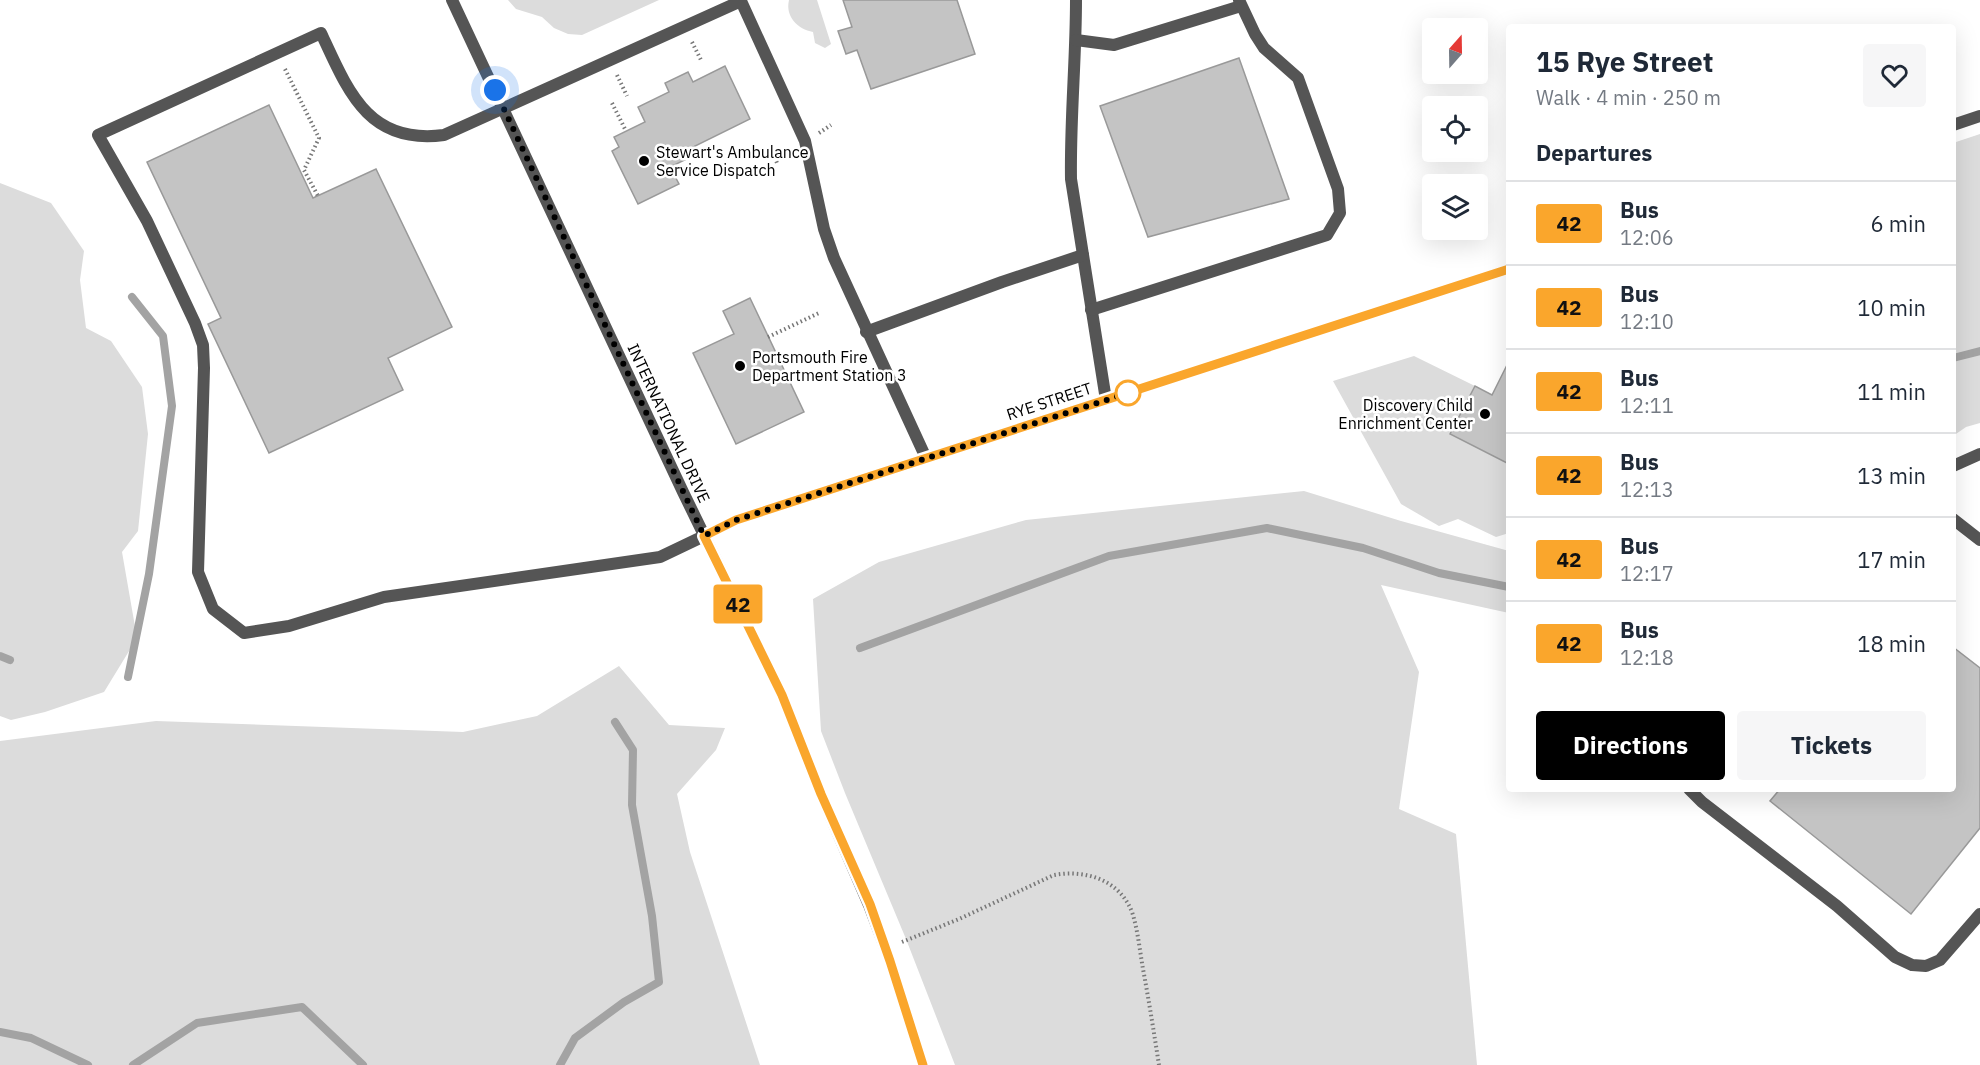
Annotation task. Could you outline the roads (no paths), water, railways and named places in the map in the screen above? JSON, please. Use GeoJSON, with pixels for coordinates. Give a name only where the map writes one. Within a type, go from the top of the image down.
{"type":"FeatureCollection","features":[{"type":"Feature","properties":{"kind":"street","name":"INTERNATIONAL DRIVE"},"geometry":{"type":"LineString","coordinates":[[452,0],[704,536],[782,695],[821,794],[870,904],[923,1065]]}},
{"type":"Feature","properties":{"kind":"street"},"geometry":{"type":"LineString","coordinates":[[1076,0],[1071,179],[1106,400]]}},
{"type":"Feature","properties":{"kind":"street"},"geometry":{"type":"LineString","coordinates":[[504,108],[741,1],[805,141],[827,239],[834,258],[866,332],[926,458]]}},
{"type":"Feature","properties":{"kind":"street"},"geometry":{"type":"LineString","coordinates":[[1076,40],[1114,45],[1240,3],[1264,48],[1298,78],[1338,189],[1340,213],[1327,235],[1091,310]]}},
{"type":"Feature","properties":{"kind":"street","name":"RYE STREET"},"geometry":{"type":"LineString","coordinates":[[504,108],[444,135],[427,138],[406,135],[388,128],[370,117],[346,87],[321,33],[98,135],[147,221],[203,345],[198,572],[213,609],[244,633],[289,626],[384,597],[660,557],[736,520],[1506,270]]}},
{"type":"Feature","properties":{"kind":"street"},"geometry":{"type":"LineString","coordinates":[[1956,124],[1980,116]]}},
{"type":"Feature","properties":{"kind":"street"},"geometry":{"type":"LineString","coordinates":[[866,332],[1083,255]]}},
{"type":"Feature","properties":{"kind":"street"},"geometry":{"type":"LineString","coordinates":[[1956,465],[1980,454]]}},
{"type":"Feature","properties":{"kind":"street"},"geometry":{"type":"LineString","coordinates":[[1956,521],[1980,540]]}},
{"type":"Feature","properties":{"kind":"street"},"geometry":{"type":"LineString","coordinates":[[1692,792],[1837,906],[1895,957],[1912,965],[1926,966],[1940,960],[1980,914]]}},
{"type":"Feature","properties":{"kind":"waterway"},"geometry":{"type":"LineString","coordinates":[[128,677],[149,574],[172,406],[163,336],[132,297]]}},
{"type":"Feature","properties":{"kind":"waterway"},"geometry":{"type":"LineString","coordinates":[[1956,357],[1980,351]]}},
{"type":"Feature","properties":{"kind":"waterway"},"geometry":{"type":"LineString","coordinates":[[860,648],[1109,556],[1267,528],[1363,548],[1439,573],[1506,586]]}},
{"type":"Feature","properties":{"kind":"waterway"},"geometry":{"type":"LineString","coordinates":[[0,656],[10,660]]}},
{"type":"Feature","properties":{"kind":"waterway"},"geometry":{"type":"LineString","coordinates":[[560,1065],[575,1038],[624,1002],[659,982],[652,916],[632,805],[633,750],[615,722]]}},
{"type":"Feature","properties":{"kind":"waterway"},"geometry":{"type":"LineString","coordinates":[[133,1065],[197,1023],[302,1007],[363,1065]]}},
{"type":"Feature","properties":{"kind":"waterway"},"geometry":{"type":"LineString","coordinates":[[0,1032],[31,1038],[88,1065]]}},
{"type":"Feature","properties":{"kind":"place","name":"Stewart's Ambulance Service Dispatch"},"geometry":{"type":"Point","coordinates":[644,161]}},
{"type":"Feature","properties":{"kind":"place","name":"Portsmouth Fire Department Station 3"},"geometry":{"type":"Point","coordinates":[740,366]}},
{"type":"Feature","properties":{"kind":"place","name":"Discovery Child Enrichment Center"},"geometry":{"type":"Point","coordinates":[1485,414]}}]}
